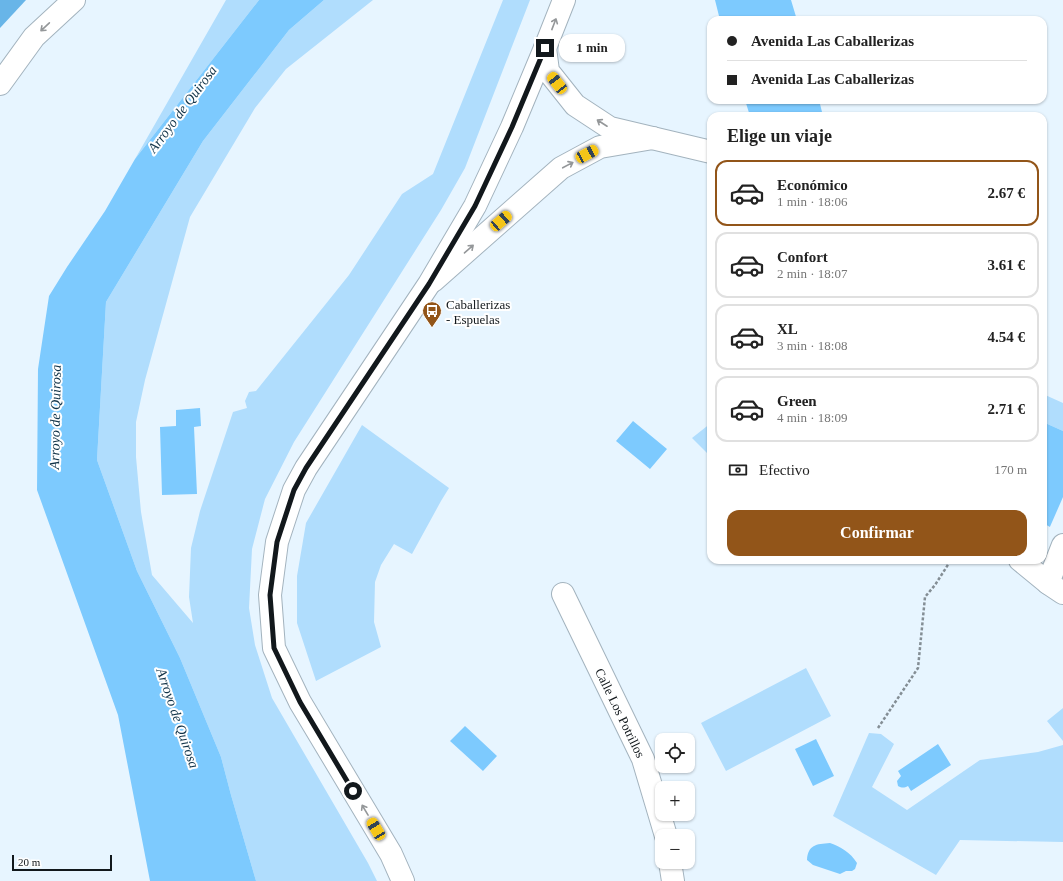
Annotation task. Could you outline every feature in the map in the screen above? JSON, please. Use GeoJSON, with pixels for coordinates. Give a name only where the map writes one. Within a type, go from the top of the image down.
{"type":"FeatureCollection","features":[{"type":"Feature","properties":{"kind":"main road"},"geometry":{"type":"LineString","coordinates":[[0,84],[34,37],[74,0]]}},
{"type":"Feature","properties":{"kind":"main road"},"geometry":{"type":"LineString","coordinates":[[403,881],[391,854],[300,702],[274,648],[270,595],[277,542],[294,490],[306,468],[429,284],[475,206],[512,127],[564,0]]}},
{"type":"Feature","properties":{"kind":"main road"},"geometry":{"type":"LineString","coordinates":[[545,48],[548,72],[574,105],[610,128],[707,151]]}},
{"type":"Feature","properties":{"kind":"main road"},"geometry":{"type":"LineString","coordinates":[[429,284],[561,168],[600,147],[652,138]]}},
{"type":"Feature","properties":{"kind":"main road"},"geometry":{"type":"LineString","coordinates":[[1025,564],[1055,588],[1062,548]]}},
{"type":"Feature","properties":{"kind":"main road","name":"Calle Los Potrillos"},"geometry":{"type":"LineString","coordinates":[[563,594],[643,759],[664,829]]}},
{"type":"Feature","properties":{"kind":"main road"},"geometry":{"type":"LineString","coordinates":[[671,869],[673,881]]}},
{"type":"Feature","properties":{"kind":"path"},"geometry":{"type":"LineString","coordinates":[[878,728],[918,668],[924,597],[935,585],[948,564]]}},
{"type":"Feature","properties":{"kind":"shaded area"},"geometry":{"type":"Polygon","coordinates":[[[0,0],[26,0],[0,28],[0,0]]]}},
{"type":"Feature","properties":{"kind":"shaded area"},"geometry":{"type":"Polygon","coordinates":[[[226,0],[259,0],[135,159],[226,0]]]}},
{"type":"Feature","properties":{"kind":"shaded area"},"geometry":{"type":"Polygon","coordinates":[[[324,0],[373,0],[286,69],[255,108],[190,217],[145,380],[136,422],[136,457],[141,512],[152,575],[193,623],[189,597],[191,548],[200,511],[233,412],[247,408],[245,401],[249,392],[256,391],[349,275],[402,194],[433,174],[503,0],[530,0],[465,168],[441,210],[294,442],[265,499],[252,549],[249,608],[255,645],[272,698],[377,881],[256,881],[221,757],[180,658],[137,571],[97,460],[106,302],[203,141],[289,30],[324,0]]]}},
{"type":"Feature","properties":{"kind":"shaded area"},"geometry":{"type":"Polygon","coordinates":[[[1047,396],[1063,403],[1063,431],[1047,424],[1047,396]]]}},
{"type":"Feature","properties":{"kind":"shaded area"},"geometry":{"type":"Polygon","coordinates":[[[362,425],[449,488],[412,554],[394,544],[381,565],[375,582],[374,622],[381,647],[316,681],[297,623],[297,576],[306,523],[362,425]]]}},
{"type":"Feature","properties":{"kind":"shaded area"},"geometry":{"type":"Polygon","coordinates":[[[707,426],[707,453],[692,438],[707,426]]]}},
{"type":"Feature","properties":{"kind":"shaded area"},"geometry":{"type":"Polygon","coordinates":[[[806,668],[831,716],[726,771],[701,723],[806,668]]]}},
{"type":"Feature","properties":{"kind":"shaded area"},"geometry":{"type":"Polygon","coordinates":[[[1063,708],[1063,741],[1047,721],[1063,708]]]}},
{"type":"Feature","properties":{"kind":"shaded area"},"geometry":{"type":"Polygon","coordinates":[[[869,733],[881,734],[894,744],[872,787],[907,810],[980,760],[1038,752],[1063,745],[1063,842],[960,840],[936,875],[833,816],[869,733]]]}},
{"type":"Feature","properties":{"kind":"water","name":"Arroyo de Quirosa"},"geometry":{"type":"Polygon","coordinates":[[[259,0],[324,0],[289,30],[203,141],[106,302],[97,460],[137,571],[180,658],[221,757],[256,881],[150,881],[118,715],[37,490],[38,369],[49,296],[105,211],[135,159],[259,0]]]}},
{"type":"Feature","properties":{"kind":"water"},"geometry":{"type":"Polygon","coordinates":[[[715,0],[791,0],[796,16],[719,16],[715,0]]]}},
{"type":"Feature","properties":{"kind":"water"},"geometry":{"type":"Polygon","coordinates":[[[746,104],[820,104],[822,112],[749,112],[746,104]]]}},
{"type":"Feature","properties":{"kind":"water"},"geometry":{"type":"Polygon","coordinates":[[[200,408],[201,426],[194,427],[197,494],[162,495],[160,427],[176,426],[176,410],[200,408]]]}},
{"type":"Feature","properties":{"kind":"water"},"geometry":{"type":"Polygon","coordinates":[[[633,421],[667,449],[650,469],[616,441],[633,421]]]}},
{"type":"Feature","properties":{"kind":"water"},"geometry":{"type":"Polygon","coordinates":[[[1047,424],[1063,431],[1063,529],[1047,525],[1047,424]]]}},
{"type":"Feature","properties":{"kind":"water"},"geometry":{"type":"Polygon","coordinates":[[[465,726],[497,756],[483,771],[450,741],[465,726]]]}},
{"type":"Feature","properties":{"kind":"water"},"geometry":{"type":"Polygon","coordinates":[[[816,739],[834,776],[813,786],[795,749],[816,739]]]}},
{"type":"Feature","properties":{"kind":"water"},"geometry":{"type":"Polygon","coordinates":[[[938,744],[951,765],[911,791],[908,786],[903,788],[898,786],[897,781],[901,776],[898,771],[938,744]]]}},
{"type":"Feature","properties":{"kind":"water"},"geometry":{"type":"Polygon","coordinates":[[[830,843],[842,848],[851,856],[857,863],[855,869],[840,874],[813,865],[807,860],[811,848],[817,845],[830,843]]]}},
{"type":"Feature","properties":{"kind":"pier"},"geometry":{"type":"Polygon","coordinates":[[[1063,497],[1063,531],[1049,529],[1063,497]]]}},
{"type":"Feature","properties":{"kind":"place","name":"Caballerizas - Espuelas"},"geometry":{"type":"Point","coordinates":[432,328]}},
{"type":"Feature","properties":{"kind":"route"},"geometry":{"type":"LineString","coordinates":[[353,791],[300,702],[274,648],[270,595],[277,542],[294,490],[306,468],[429,284],[475,206],[512,127],[545,48]]}}]}
